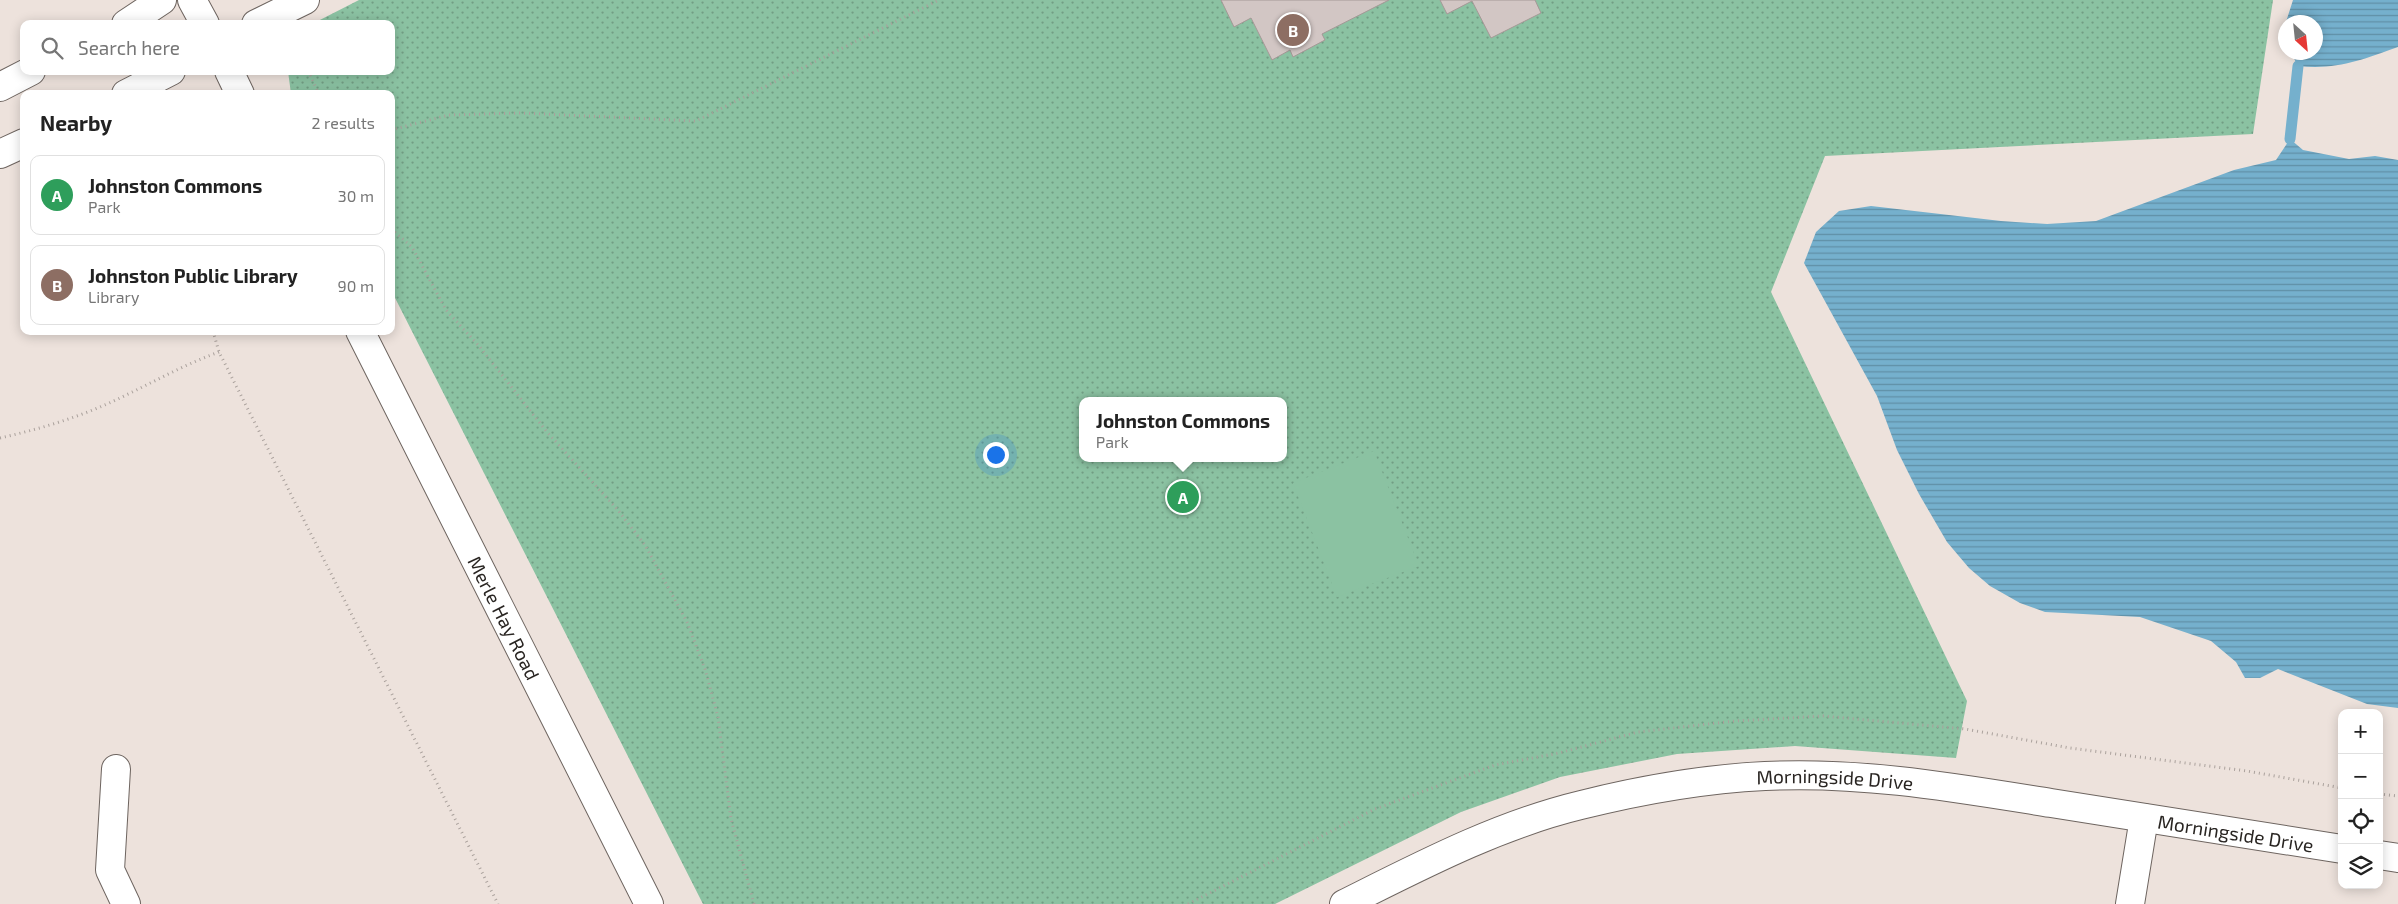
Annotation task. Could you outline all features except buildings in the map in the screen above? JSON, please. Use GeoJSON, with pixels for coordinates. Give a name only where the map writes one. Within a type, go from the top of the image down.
{"type":"FeatureCollection","features":[{"type":"Feature","properties":{"kind":"street"},"geometry":{"type":"LineString","coordinates":[[132,20],[162,0]]}},
{"type":"Feature","properties":{"kind":"street"},"geometry":{"type":"LineString","coordinates":[[192,0],[202,20]]}},
{"type":"Feature","properties":{"kind":"street"},"geometry":{"type":"LineString","coordinates":[[264,20],[305,0]]}},
{"type":"Feature","properties":{"kind":"street"},"geometry":{"type":"LineString","coordinates":[[0,87],[23,75]]}},
{"type":"Feature","properties":{"kind":"street"},"geometry":{"type":"LineString","coordinates":[[134,90],[163,75]]}},
{"type":"Feature","properties":{"kind":"street"},"geometry":{"type":"LineString","coordinates":[[231,75],[238,90]]}},
{"type":"Feature","properties":{"kind":"street"},"geometry":{"type":"LineString","coordinates":[[0,154],[20,145]]}},
{"type":"Feature","properties":{"kind":"street","name":"Merle Hay Road"},"geometry":{"type":"LineString","coordinates":[[362,335],[649,904]]}},
{"type":"Feature","properties":{"kind":"street"},"geometry":{"type":"LineString","coordinates":[[116,769],[110,870],[126,904]]}},
{"type":"Feature","properties":{"kind":"street","name":"Morningside Drive"},"geometry":{"type":"LineString","coordinates":[[1344,904],[1414,869],[1490,835],[1579,805],[1668,786],[1765,776],[1856,776],[1944,786],[2338,848]]}},
{"type":"Feature","properties":{"kind":"street"},"geometry":{"type":"LineString","coordinates":[[2130,904],[2144,818]]}},
{"type":"Feature","properties":{"kind":"street"},"geometry":{"type":"LineString","coordinates":[[2383,856],[2398,858]]}},
{"type":"Feature","properties":{"kind":"path"},"geometry":{"type":"LineString","coordinates":[[395,129],[449,115],[521,113],[696,121],[939,0]]}},
{"type":"Feature","properties":{"kind":"path"},"geometry":{"type":"LineString","coordinates":[[310,75],[317,90]]}},
{"type":"Feature","properties":{"kind":"path"},"geometry":{"type":"LineString","coordinates":[[395,233],[412,248],[446,310],[479,346],[548,432],[617,509],[644,545],[687,622],[705,669],[718,717],[731,819],[754,904]]}},
{"type":"Feature","properties":{"kind":"path"},"geometry":{"type":"LineString","coordinates":[[214,335],[219,352],[498,904]]}},
{"type":"Feature","properties":{"kind":"path"},"geometry":{"type":"LineString","coordinates":[[0,438],[64,421],[107,404],[181,366],[219,352]]}},
{"type":"Feature","properties":{"kind":"path"},"geometry":{"type":"LineString","coordinates":[[2383,794],[2398,796]]}},
{"type":"Feature","properties":{"kind":"green space"},"geometry":{"type":"Polygon","coordinates":[[[359,0],[2273,0],[2253,134],[1825,156],[1771,292],[1967,701],[1956,758],[1795,746],[1677,754],[1560,777],[1461,812],[1275,904],[703,904],[395,298],[395,90],[290,90],[289,75],[395,75],[395,20],[320,20],[359,0]]]}},
{"type":"Feature","properties":{"kind":"green space"},"geometry":{"type":"Polygon","coordinates":[[[1374,451],[1419,566],[1337,597],[1293,483],[1374,451]]]}},
{"type":"Feature","properties":{"kind":"water"},"geometry":{"type":"Polygon","coordinates":[[[2293,0],[2398,0],[2398,47],[2349,63],[2325,67],[2298,66],[2295,60],[2323,60],[2323,15],[2288,15],[2293,0]]]}},
{"type":"Feature","properties":{"kind":"water"},"geometry":{"type":"Polygon","coordinates":[[[2290,139],[2303,150],[2349,159],[2375,156],[2398,160],[2398,708],[2367,704],[2278,669],[2260,678],[2245,678],[2236,662],[2211,641],[2140,617],[2045,612],[2020,603],[1990,586],[1969,568],[1947,542],[1919,494],[1897,450],[1877,396],[1804,263],[1816,232],[1839,211],[1871,206],[2001,221],[2047,224],[2096,221],[2234,170],[2276,160],[2290,139]]]}},
{"type":"Feature","properties":{"kind":"waterway"},"geometry":{"type":"LineString","coordinates":[[2290,139],[2298,66]]}},
{"type":"Feature","properties":{"kind":"place","name":"Johnston Public Library"},"geometry":{"type":"Point","coordinates":[1293,30]}},
{"type":"Feature","properties":{"kind":"place","name":"Johnston Commons"},"geometry":{"type":"Point","coordinates":[1183,497]}}]}
